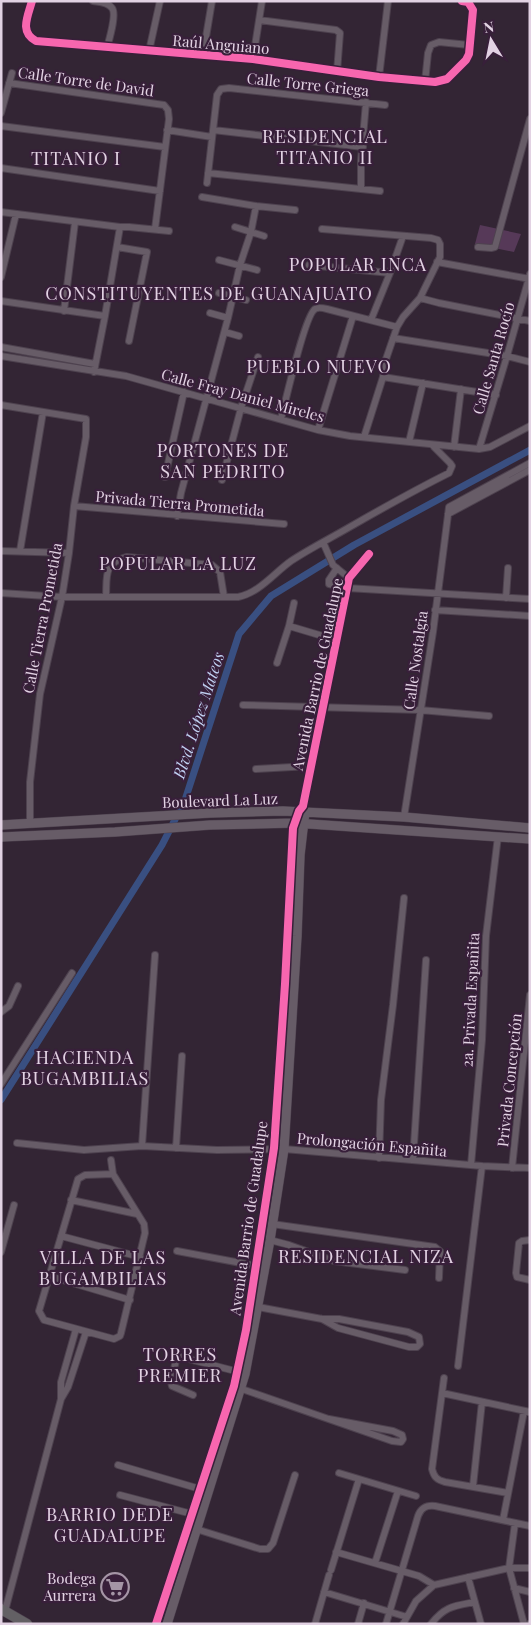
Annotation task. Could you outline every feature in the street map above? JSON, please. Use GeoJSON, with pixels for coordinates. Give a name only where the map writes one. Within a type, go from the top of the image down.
{"type":"FeatureCollection","features":[{"type":"Feature","properties":{"kind":"main road"},"geometry":{"type":"LineString","coordinates":[[3,1610],[28,1624]]}},
{"type":"Feature","properties":{"kind":"street","name":"Raúl Anguiano"},"geometry":{"type":"LineString","coordinates":[[32,1],[25,25],[27,34],[36,41],[253,60],[425,82],[441,82],[447,79],[466,60],[469,46]]}},
{"type":"Feature","properties":{"kind":"street"},"geometry":{"type":"LineString","coordinates":[[93,1],[107,4],[113,8],[114,14],[107,48]]}},
{"type":"Feature","properties":{"kind":"street"},"geometry":{"type":"LineString","coordinates":[[149,51],[160,1]]}},
{"type":"Feature","properties":{"kind":"street"},"geometry":{"type":"LineString","coordinates":[[203,55],[212,1]]}},
{"type":"Feature","properties":{"kind":"street"},"geometry":{"type":"LineString","coordinates":[[253,60],[262,1]]}},
{"type":"Feature","properties":{"kind":"street"},"geometry":{"type":"LineString","coordinates":[[379,77],[388,1]]}},
{"type":"Feature","properties":{"kind":"street"},"geometry":{"type":"LineString","coordinates":[[425,82],[428,53],[431,45],[439,42],[469,46],[473,10],[468,2],[462,1]]}},
{"type":"Feature","properties":{"kind":"street"},"geometry":{"type":"LineString","coordinates":[[259,20],[336,30],[340,33],[337,72]]}},
{"type":"Feature","properties":{"kind":"street","name":"Calle Torre de David"},"geometry":{"type":"LineString","coordinates":[[1,113],[12,73]]}},
{"type":"Feature","properties":{"kind":"street","name":"Calle Torre de David"},"geometry":{"type":"LineString","coordinates":[[9,83],[160,103],[169,113],[167,130]]}},
{"type":"Feature","properties":{"kind":"street","name":"Calle Torre Griega"},"geometry":{"type":"LineString","coordinates":[[212,134],[217,95],[221,89],[229,88],[385,104]]}},
{"type":"Feature","properties":{"kind":"street"},"geometry":{"type":"LineString","coordinates":[[361,189],[361,161],[366,102]]}},
{"type":"Feature","properties":{"kind":"street"},"geometry":{"type":"LineString","coordinates":[[478,247],[495,247],[530,119]]}},
{"type":"Feature","properties":{"kind":"street"},"geometry":{"type":"LineString","coordinates":[[1,126],[165,147]]}},
{"type":"Feature","properties":{"kind":"street"},"geometry":{"type":"LineString","coordinates":[[155,229],[167,130],[363,147]]}},
{"type":"Feature","properties":{"kind":"street"},"geometry":{"type":"LineString","coordinates":[[207,183],[212,134]]}},
{"type":"Feature","properties":{"kind":"street"},"geometry":{"type":"LineString","coordinates":[[1,168],[160,191]]}},
{"type":"Feature","properties":{"kind":"street"},"geometry":{"type":"LineString","coordinates":[[208,173],[380,191]]}},
{"type":"Feature","properties":{"kind":"street"},"geometry":{"type":"LineString","coordinates":[[202,197],[295,210]]}},
{"type":"Feature","properties":{"kind":"street"},"geometry":{"type":"LineString","coordinates":[[177,516],[181,493],[225,332],[256,206]]}},
{"type":"Feature","properties":{"kind":"street"},"geometry":{"type":"LineString","coordinates":[[1,212],[75,222],[169,231]]}},
{"type":"Feature","properties":{"kind":"street"},"geometry":{"type":"LineString","coordinates":[[1,278],[16,214]]}},
{"type":"Feature","properties":{"kind":"street"},"geometry":{"type":"LineString","coordinates":[[64,311],[75,222]]}},
{"type":"Feature","properties":{"kind":"street"},"geometry":{"type":"LineString","coordinates":[[94,372],[106,316],[120,227]]}},
{"type":"Feature","properties":{"kind":"street"},"geometry":{"type":"LineString","coordinates":[[235,227],[264,236]]}},
{"type":"Feature","properties":{"kind":"street"},"geometry":{"type":"LineString","coordinates":[[322,229],[431,238],[438,240],[440,244],[440,257],[420,298],[403,317],[397,327],[364,437]]}},
{"type":"Feature","properties":{"kind":"street"},"geometry":{"type":"LineString","coordinates":[[371,320],[403,236]]}},
{"type":"Feature","properties":{"kind":"street"},"geometry":{"type":"LineString","coordinates":[[117,248],[147,252],[129,341]]}},
{"type":"Feature","properties":{"kind":"street"},"geometry":{"type":"LineString","coordinates":[[219,260],[257,270]]}},
{"type":"Feature","properties":{"kind":"street"},"geometry":{"type":"LineString","coordinates":[[437,262],[529,277]]}},
{"type":"Feature","properties":{"kind":"street"},"geometry":{"type":"LineString","coordinates":[[310,265],[390,273]]}},
{"type":"Feature","properties":{"kind":"street","name":"Calle Santa Rocío"},"geometry":{"type":"LineString","coordinates":[[479,449],[508,356],[529,277]]}},
{"type":"Feature","properties":{"kind":"street"},"geometry":{"type":"LineString","coordinates":[[219,293],[246,300]]}},
{"type":"Feature","properties":{"kind":"street"},"geometry":{"type":"LineString","coordinates":[[420,298],[439,304],[530,321]]}},
{"type":"Feature","properties":{"kind":"street"},"geometry":{"type":"LineString","coordinates":[[1,301],[106,316]]}},
{"type":"Feature","properties":{"kind":"street"},"geometry":{"type":"LineString","coordinates":[[281,419],[292,375],[311,314],[317,308],[397,327]]}},
{"type":"Feature","properties":{"kind":"street"},"geometry":{"type":"LineString","coordinates":[[210,313],[228,318]]}},
{"type":"Feature","properties":{"kind":"street"},"geometry":{"type":"LineString","coordinates":[[318,430],[353,316]]}},
{"type":"Feature","properties":{"kind":"street"},"geometry":{"type":"LineString","coordinates":[[225,332],[239,336]]}},
{"type":"Feature","properties":{"kind":"street"},"geometry":{"type":"LineString","coordinates":[[393,338],[508,356],[530,362]]}},
{"type":"Feature","properties":{"kind":"street"},"geometry":{"type":"LineString","coordinates":[[1,347],[95,364]]}},
{"type":"Feature","properties":{"kind":"street","name":"Calle Fray Daniel Mireles"},"geometry":{"type":"LineString","coordinates":[[1,356],[126,376],[318,430],[364,437],[479,449]]}},
{"type":"Feature","properties":{"kind":"street"},"geometry":{"type":"LineString","coordinates":[[222,480],[241,408],[258,357]]}},
{"type":"Feature","properties":{"kind":"street"},"geometry":{"type":"LineString","coordinates":[[383,377],[496,395]]}},
{"type":"Feature","properties":{"kind":"street"},"geometry":{"type":"LineString","coordinates":[[409,442],[423,383]]}},
{"type":"Feature","properties":{"kind":"street"},"geometry":{"type":"LineString","coordinates":[[454,447],[461,388]]}},
{"type":"Feature","properties":{"kind":"street"},"geometry":{"type":"LineString","coordinates":[[164,477],[184,392]]}},
{"type":"Feature","properties":{"kind":"street"},"geometry":{"type":"LineString","coordinates":[[1,404],[43,412],[20,551]]}},
{"type":"Feature","properties":{"kind":"street","name":"Calle Tierra Prometida"},"geometry":{"type":"LineString","coordinates":[[30,823],[30,782],[40,694],[70,553],[74,506],[84,452],[86,419],[43,412]]}},
{"type":"Feature","properties":{"kind":"street"},"geometry":{"type":"LineString","coordinates":[[479,449],[490,447],[530,426]]}},
{"type":"Feature","properties":{"kind":"street"},"geometry":{"type":"LineString","coordinates":[[1,593],[106,597],[245,596],[291,561],[324,544],[394,501],[450,473],[452,466],[432,445]]}},
{"type":"Feature","properties":{"kind":"street"},"geometry":{"type":"LineString","coordinates":[[448,510],[530,462]]}},
{"type":"Feature","properties":{"kind":"street"},"geometry":{"type":"LineString","coordinates":[[448,510],[530,470]]}},
{"type":"Feature","properties":{"kind":"street","name":"Privada Tierra Prometida"},"geometry":{"type":"LineString","coordinates":[[74,506],[284,524]]}},
{"type":"Feature","properties":{"kind":"street","name":"Calle Nostalgia"},"geometry":{"type":"LineString","coordinates":[[404,816],[433,632],[448,510]]}},
{"type":"Feature","properties":{"kind":"street"},"geometry":{"type":"LineString","coordinates":[[324,544],[335,566],[349,578]]}},
{"type":"Feature","properties":{"kind":"street"},"geometry":{"type":"LineString","coordinates":[[1,550],[70,553]]}},
{"type":"Feature","properties":{"kind":"street","name":"Avenida Barrio de Guadalupe"},"geometry":{"type":"LineString","coordinates":[[250,1330],[258,1307],[270,1240],[279,1148],[293,833],[299,823],[302,810],[349,578],[369,554]]}},
{"type":"Feature","properties":{"kind":"street"},"geometry":{"type":"LineString","coordinates":[[106,597],[110,566],[117,560],[127,557],[212,564],[220,572],[224,597]]}},
{"type":"Feature","properties":{"kind":"street"},"geometry":{"type":"LineString","coordinates":[[335,566],[329,584],[347,588],[530,599]]}},
{"type":"Feature","properties":{"kind":"street"},"geometry":{"type":"LineString","coordinates":[[506,598],[508,568]]}},
{"type":"Feature","properties":{"kind":"street"},"geometry":{"type":"LineString","coordinates":[[277,663],[294,603]]}},
{"type":"Feature","properties":{"kind":"street"},"geometry":{"type":"LineString","coordinates":[[435,610],[530,616]]}},
{"type":"Feature","properties":{"kind":"street"},"geometry":{"type":"LineString","coordinates":[[289,626],[336,640]]}},
{"type":"Feature","properties":{"kind":"street"},"geometry":{"type":"LineString","coordinates":[[243,705],[420,710],[490,716]]}},
{"type":"Feature","properties":{"kind":"street"},"geometry":{"type":"LineString","coordinates":[[256,769],[310,766]]}},
{"type":"Feature","properties":{"kind":"street","name":"Boulevard La Luz"},"geometry":{"type":"LineString","coordinates":[[1,825],[187,814],[302,810],[404,816],[530,828]]}},
{"type":"Feature","properties":{"kind":"street"},"geometry":{"type":"LineString","coordinates":[[210,825],[212,820],[211,813]]}},
{"type":"Feature","properties":{"kind":"street","name":"Boulevard La Luz"},"geometry":{"type":"LineString","coordinates":[[1,837],[210,825],[299,823],[530,839]]}},
{"type":"Feature","properties":{"kind":"street","name":"2a. Privada Españita"},"geometry":{"type":"LineString","coordinates":[[471,1165],[482,1040],[486,936],[498,836]]}},
{"type":"Feature","properties":{"kind":"street"},"geometry":{"type":"LineString","coordinates":[[379,1158],[381,1100],[404,898]]}},
{"type":"Feature","properties":{"kind":"street"},"geometry":{"type":"LineString","coordinates":[[142,1146],[155,955]]}},
{"type":"Feature","properties":{"kind":"street"},"geometry":{"type":"LineString","coordinates":[[413,1160],[426,960]]}},
{"type":"Feature","properties":{"kind":"street"},"geometry":{"type":"LineString","coordinates":[[1,1084],[72,973]]}},
{"type":"Feature","properties":{"kind":"street"},"geometry":{"type":"LineString","coordinates":[[1,1012],[9,1006],[18,986]]}},
{"type":"Feature","properties":{"kind":"street","name":"Privada Concepción"},"geometry":{"type":"LineString","coordinates":[[512,1168],[530,994]]}},
{"type":"Feature","properties":{"kind":"street"},"geometry":{"type":"LineString","coordinates":[[176,1148],[182,1056]]}},
{"type":"Feature","properties":{"kind":"street","name":"Prolongación Españita"},"geometry":{"type":"LineString","coordinates":[[17,1143],[93,1150],[142,1146],[218,1150],[279,1148],[379,1158],[530,1168]]}},
{"type":"Feature","properties":{"kind":"street","name":"Avenida Barrio de Guadalupe"},"geometry":{"type":"LineString","coordinates":[[156,1624],[200,1489],[242,1373],[250,1330],[257,1266],[279,1148]]}},
{"type":"Feature","properties":{"kind":"street"},"geometry":{"type":"LineString","coordinates":[[111,1160],[113,1174],[144,1224],[146,1233],[122,1333],[117,1338],[110,1339],[44,1320],[41,1316],[40,1308],[78,1179],[82,1176],[113,1174]]}},
{"type":"Feature","properties":{"kind":"street"},"geometry":{"type":"LineString","coordinates":[[458,1366],[482,1166]]}},
{"type":"Feature","properties":{"kind":"street"},"geometry":{"type":"LineString","coordinates":[[71,1200],[138,1214]]}},
{"type":"Feature","properties":{"kind":"street"},"geometry":{"type":"LineString","coordinates":[[1,1252],[14,1205]]}},
{"type":"Feature","properties":{"kind":"street"},"geometry":{"type":"LineString","coordinates":[[272,1224],[435,1247],[440,1251],[439,1278]]}},
{"type":"Feature","properties":{"kind":"street"},"geometry":{"type":"LineString","coordinates":[[62,1236],[140,1257]]}},
{"type":"Feature","properties":{"kind":"street"},"geometry":{"type":"LineString","coordinates":[[270,1240],[334,1261],[405,1270]]}},
{"type":"Feature","properties":{"kind":"street"},"geometry":{"type":"LineString","coordinates":[[530,1240],[522,1241],[519,1244],[516,1273],[517,1277],[530,1280]]}},
{"type":"Feature","properties":{"kind":"street"},"geometry":{"type":"LineString","coordinates":[[177,1251],[257,1266]]}},
{"type":"Feature","properties":{"kind":"street"},"geometry":{"type":"LineString","coordinates":[[50,1276],[130,1300]]}},
{"type":"Feature","properties":{"kind":"street"},"geometry":{"type":"LineString","coordinates":[[258,1307],[408,1332],[419,1336],[420,1344],[417,1347],[409,1347],[338,1328],[322,1319]]}},
{"type":"Feature","properties":{"kind":"street"},"geometry":{"type":"LineString","coordinates":[[61,1399],[61,1382],[76,1329]]}},
{"type":"Feature","properties":{"kind":"street"},"geometry":{"type":"LineString","coordinates":[[3,1610],[61,1399],[68,1387],[86,1332]]}},
{"type":"Feature","properties":{"kind":"street"},"geometry":{"type":"LineString","coordinates":[[193,1395],[172,1386],[171,1382],[178,1356],[242,1373]]}},
{"type":"Feature","properties":{"kind":"street"},"geometry":{"type":"LineString","coordinates":[[444,1378],[432,1469],[433,1475],[439,1480],[508,1493]]}},
{"type":"Feature","properties":{"kind":"street"},"geometry":{"type":"LineString","coordinates":[[237,1387],[392,1441],[401,1442],[403,1439],[402,1435],[393,1431],[329,1419]]}},
{"type":"Feature","properties":{"kind":"street","name":"Avenida Barrio de Guadalupe"},"geometry":{"type":"LineString","coordinates":[[167,1624],[237,1387]]}},
{"type":"Feature","properties":{"kind":"street"},"geometry":{"type":"LineString","coordinates":[[442,1393],[527,1411],[503,1520]]}},
{"type":"Feature","properties":{"kind":"street"},"geometry":{"type":"LineString","coordinates":[[473,1486],[482,1402]]}},
{"type":"Feature","properties":{"kind":"street"},"geometry":{"type":"LineString","coordinates":[[118,1466],[200,1489]]}},
{"type":"Feature","properties":{"kind":"street"},"geometry":{"type":"LineString","coordinates":[[339,1473],[416,1496]]}},
{"type":"Feature","properties":{"kind":"street"},"geometry":{"type":"LineString","coordinates":[[196,1529],[260,1549],[268,1549],[273,1544],[296,1475]]}},
{"type":"Feature","properties":{"kind":"street"},"geometry":{"type":"LineString","coordinates":[[315,1624],[359,1479]]}},
{"type":"Feature","properties":{"kind":"street"},"geometry":{"type":"LineString","coordinates":[[375,1563],[398,1491]]}},
{"type":"Feature","properties":{"kind":"street"},"geometry":{"type":"LineString","coordinates":[[120,1495],[192,1514]]}},
{"type":"Feature","properties":{"kind":"street"},"geometry":{"type":"LineString","coordinates":[[386,1624],[422,1508],[435,1506],[530,1526]]}},
{"type":"Feature","properties":{"kind":"street"},"geometry":{"type":"LineString","coordinates":[[515,1523],[509,1568],[524,1624]]}},
{"type":"Feature","properties":{"kind":"street"},"geometry":{"type":"LineString","coordinates":[[336,1552],[402,1570],[419,1576],[434,1585]]}},
{"type":"Feature","properties":{"kind":"street"},"geometry":{"type":"LineString","coordinates":[[403,1624],[416,1602],[434,1585],[509,1568],[530,1568]]}},
{"type":"Feature","properties":{"kind":"street"},"geometry":{"type":"LineString","coordinates":[[468,1577],[481,1624]]}},
{"type":"Feature","properties":{"kind":"street"},"geometry":{"type":"LineString","coordinates":[[514,1588],[530,1592]]}},
{"type":"Feature","properties":{"kind":"street"},"geometry":{"type":"LineString","coordinates":[[324,1592],[407,1617]]}},
{"type":"Feature","properties":{"kind":"street"},"geometry":{"type":"LineString","coordinates":[[431,1624],[442,1611],[448,1608],[475,1602]]}},
{"type":"Feature","properties":{"kind":"street"},"geometry":{"type":"LineString","coordinates":[[358,1624],[364,1603]]}},
{"type":"Feature","properties":{"kind":"shaded area"},"geometry":{"type":"Polygon","coordinates":[[[480,225],[521,234],[514,252],[475,244],[480,225]]]}},
{"type":"Feature","properties":{"kind":"waterway","name":"Blvd. López Mateos"},"geometry":{"type":"LineString","coordinates":[[1,1100],[162,845],[185,800],[239,634],[271,596],[354,545],[530,450]]}},
{"type":"Feature","properties":{"kind":"cycle path"},"geometry":{"type":"LineString","coordinates":[[32,1],[26,28],[31,37],[36,41],[253,59],[379,77],[435,82],[447,79],[466,60],[469,54],[473,10],[468,2],[462,1]]}},
{"type":"Feature","properties":{"kind":"cycle path"},"geometry":{"type":"LineString","coordinates":[[156,1624],[234,1386],[246,1330],[274,1148],[293,828],[299,811],[303,806],[349,578],[369,554]]}},
{"type":"Feature","properties":{"kind":"place","name":"Bodega Aurrera"},"geometry":{"type":"Point","coordinates":[115,1587]}},
{"type":"Feature","properties":{"kind":"district","name":"RESIDENCIAL TITANIO II"},"geometry":{"type":"Point","coordinates":[325,146]}},
{"type":"Feature","properties":{"kind":"district","name":"TITANIO I"},"geometry":{"type":"Point","coordinates":[76,158]}},
{"type":"Feature","properties":{"kind":"district","name":"POPULAR INCA"},"geometry":{"type":"Point","coordinates":[358,264]}},
{"type":"Feature","properties":{"kind":"district","name":"CONSTITUYENTES DE GUANAJUATO"},"geometry":{"type":"Point","coordinates":[209,293]}},
{"type":"Feature","properties":{"kind":"district","name":"PUEBLO NUEVO"},"geometry":{"type":"Point","coordinates":[319,366]}},
{"type":"Feature","properties":{"kind":"district","name":"PORTONES DE SAN PEDRITO"},"geometry":{"type":"Point","coordinates":[223,460]}},
{"type":"Feature","properties":{"kind":"district","name":"POPULAR LA LUZ"},"geometry":{"type":"Point","coordinates":[178,563]}},
{"type":"Feature","properties":{"kind":"district","name":"HACIENDA BUGAMBILIAS"},"geometry":{"type":"Point","coordinates":[85,1067]}},
{"type":"Feature","properties":{"kind":"district","name":"RESIDENCIAL NIZA"},"geometry":{"type":"Point","coordinates":[366,1256]}},
{"type":"Feature","properties":{"kind":"district","name":"VILLA DE LAS BUGAMBILIAS"},"geometry":{"type":"Point","coordinates":[103,1267]}},
{"type":"Feature","properties":{"kind":"district","name":"TORRES PREMIER"},"geometry":{"type":"Point","coordinates":[180,1364]}},
{"type":"Feature","properties":{"kind":"district","name":"BARRIO DEDE GUADALUPE"},"geometry":{"type":"Point","coordinates":[110,1524]}}]}
